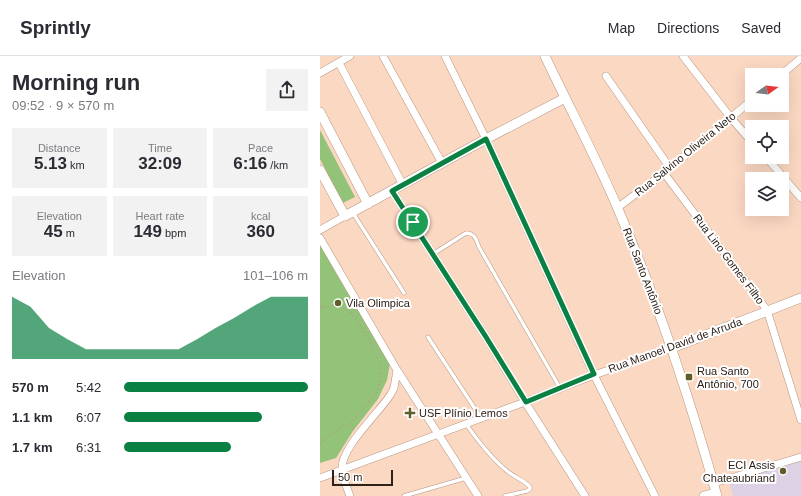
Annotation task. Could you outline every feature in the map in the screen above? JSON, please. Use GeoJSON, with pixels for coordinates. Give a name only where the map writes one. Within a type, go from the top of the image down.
{"type":"FeatureCollection","features":[{"type":"Feature","properties":{"kind":"street"},"geometry":{"type":"LineString","coordinates":[[320,73],[350,56]]}},
{"type":"Feature","properties":{"kind":"street"},"geometry":{"type":"LineString","coordinates":[[383,56],[442,163]]}},
{"type":"Feature","properties":{"kind":"street"},"geometry":{"type":"LineString","coordinates":[[445,56],[486,139],[594,374],[655,496]]}},
{"type":"Feature","properties":{"kind":"street","name":"Rua Santo Antônio"},"geometry":{"type":"LineString","coordinates":[[545,56],[617,208],[654,299],[672,348],[717,495]]}},
{"type":"Feature","properties":{"kind":"street"},"geometry":{"type":"LineString","coordinates":[[683,56],[745,134]]}},
{"type":"Feature","properties":{"kind":"street"},"geometry":{"type":"LineString","coordinates":[[789,68],[801,58]]}},
{"type":"Feature","properties":{"kind":"street"},"geometry":{"type":"LineString","coordinates":[[339,63],[403,185]]}},
{"type":"Feature","properties":{"kind":"street"},"geometry":{"type":"LineString","coordinates":[[606,76],[670,168]]}},
{"type":"Feature","properties":{"kind":"street"},"geometry":{"type":"LineString","coordinates":[[320,230],[486,139],[565,98]]}},
{"type":"Feature","properties":{"kind":"street","name":"Rua Salvino Oliveira Neto"},"geometry":{"type":"LineString","coordinates":[[617,208],[664,173],[745,106]]}},
{"type":"Feature","properties":{"kind":"street"},"geometry":{"type":"LineString","coordinates":[[320,112],[368,204]]}},
{"type":"Feature","properties":{"kind":"street"},"geometry":{"type":"LineString","coordinates":[[772,164],[801,198]]}},
{"type":"Feature","properties":{"kind":"street"},"geometry":{"type":"LineString","coordinates":[[320,170],[348,214]]}},
{"type":"Feature","properties":{"kind":"street","name":"Rua Lino Gomes Filho"},"geometry":{"type":"LineString","coordinates":[[664,173],[767,310],[801,420]]}},
{"type":"Feature","properties":{"kind":"street"},"geometry":{"type":"LineString","coordinates":[[392,191],[486,337],[585,496]]}},
{"type":"Feature","properties":{"kind":"street"},"geometry":{"type":"LineString","coordinates":[[320,238],[397,370],[478,496]]}},
{"type":"Feature","properties":{"kind":"street","name":"Rua Manoel David de Arruda"},"geometry":{"type":"LineString","coordinates":[[320,478],[526,402],[594,374],[672,348],[801,298]]}},
{"type":"Feature","properties":{"kind":"street"},"geometry":{"type":"LineString","coordinates":[[350,496],[342,470],[343,460],[360,433],[392,394],[397,370]]}},
{"type":"Feature","properties":{"kind":"street"},"geometry":{"type":"LineString","coordinates":[[714,483],[801,457]]}},
{"type":"Feature","properties":{"kind":"street"},"geometry":{"type":"LineString","coordinates":[[704,496],[717,495]]}},
{"type":"Feature","properties":{"kind":"lane"},"geometry":{"type":"LineString","coordinates":[[348,214],[404,293]]}},
{"type":"Feature","properties":{"kind":"lane"},"geometry":{"type":"LineString","coordinates":[[433,254],[466,233],[473,235],[560,388]]}},
{"type":"Feature","properties":{"kind":"lane"},"geometry":{"type":"LineString","coordinates":[[428,337],[481,418]]}},
{"type":"Feature","properties":{"kind":"lane"},"geometry":{"type":"LineString","coordinates":[[466,424],[498,463],[511,475],[530,487],[527,491],[505,496]]}},
{"type":"Feature","properties":{"kind":"lane"},"geometry":{"type":"LineString","coordinates":[[404,496],[466,478]]}},
{"type":"Feature","properties":{"kind":"path"},"geometry":{"type":"LineString","coordinates":[[320,302],[321,307],[331,305],[347,310],[354,315],[375,351],[380,363],[379,386],[376,393],[349,425],[342,426],[320,443]]}},
{"type":"Feature","properties":{"kind":"path"},"geometry":{"type":"LineString","coordinates":[[349,425],[360,433]]}},
{"type":"Feature","properties":{"kind":"shaded area","name":"ECI Assis Chateaubriand"},"geometry":{"type":"Polygon","coordinates":[[[801,461],[801,496],[733,496],[729,482],[801,461]]]}},
{"type":"Feature","properties":{"kind":"green space"},"geometry":{"type":"Polygon","coordinates":[[[320,130],[355,197],[343,203],[320,159],[320,130]]]}},
{"type":"Feature","properties":{"kind":"green space","name":"Vila Olimpica"},"geometry":{"type":"Polygon","coordinates":[[[320,244],[390,363],[387,380],[378,399],[353,431],[336,458],[320,463],[320,244]]]}},
{"type":"Feature","properties":{"kind":"place","name":"Vila Olimpica"},"geometry":{"type":"Point","coordinates":[338,303]}},
{"type":"Feature","properties":{"kind":"place","name":"Rua Santo Antônio, 700"},"geometry":{"type":"Point","coordinates":[689,377]}},
{"type":"Feature","properties":{"kind":"place","name":"USF Plínio Lemos"},"geometry":{"type":"Point","coordinates":[410,413]}},
{"type":"Feature","properties":{"kind":"place","name":"ECI Assis Chateaubriand"},"geometry":{"type":"Point","coordinates":[783,471]}},
{"type":"Feature","properties":{"kind":"route"},"geometry":{"type":"LineString","coordinates":[[486,139],[594,374],[526,402],[413,222],[392,191],[486,139]]}}]}
